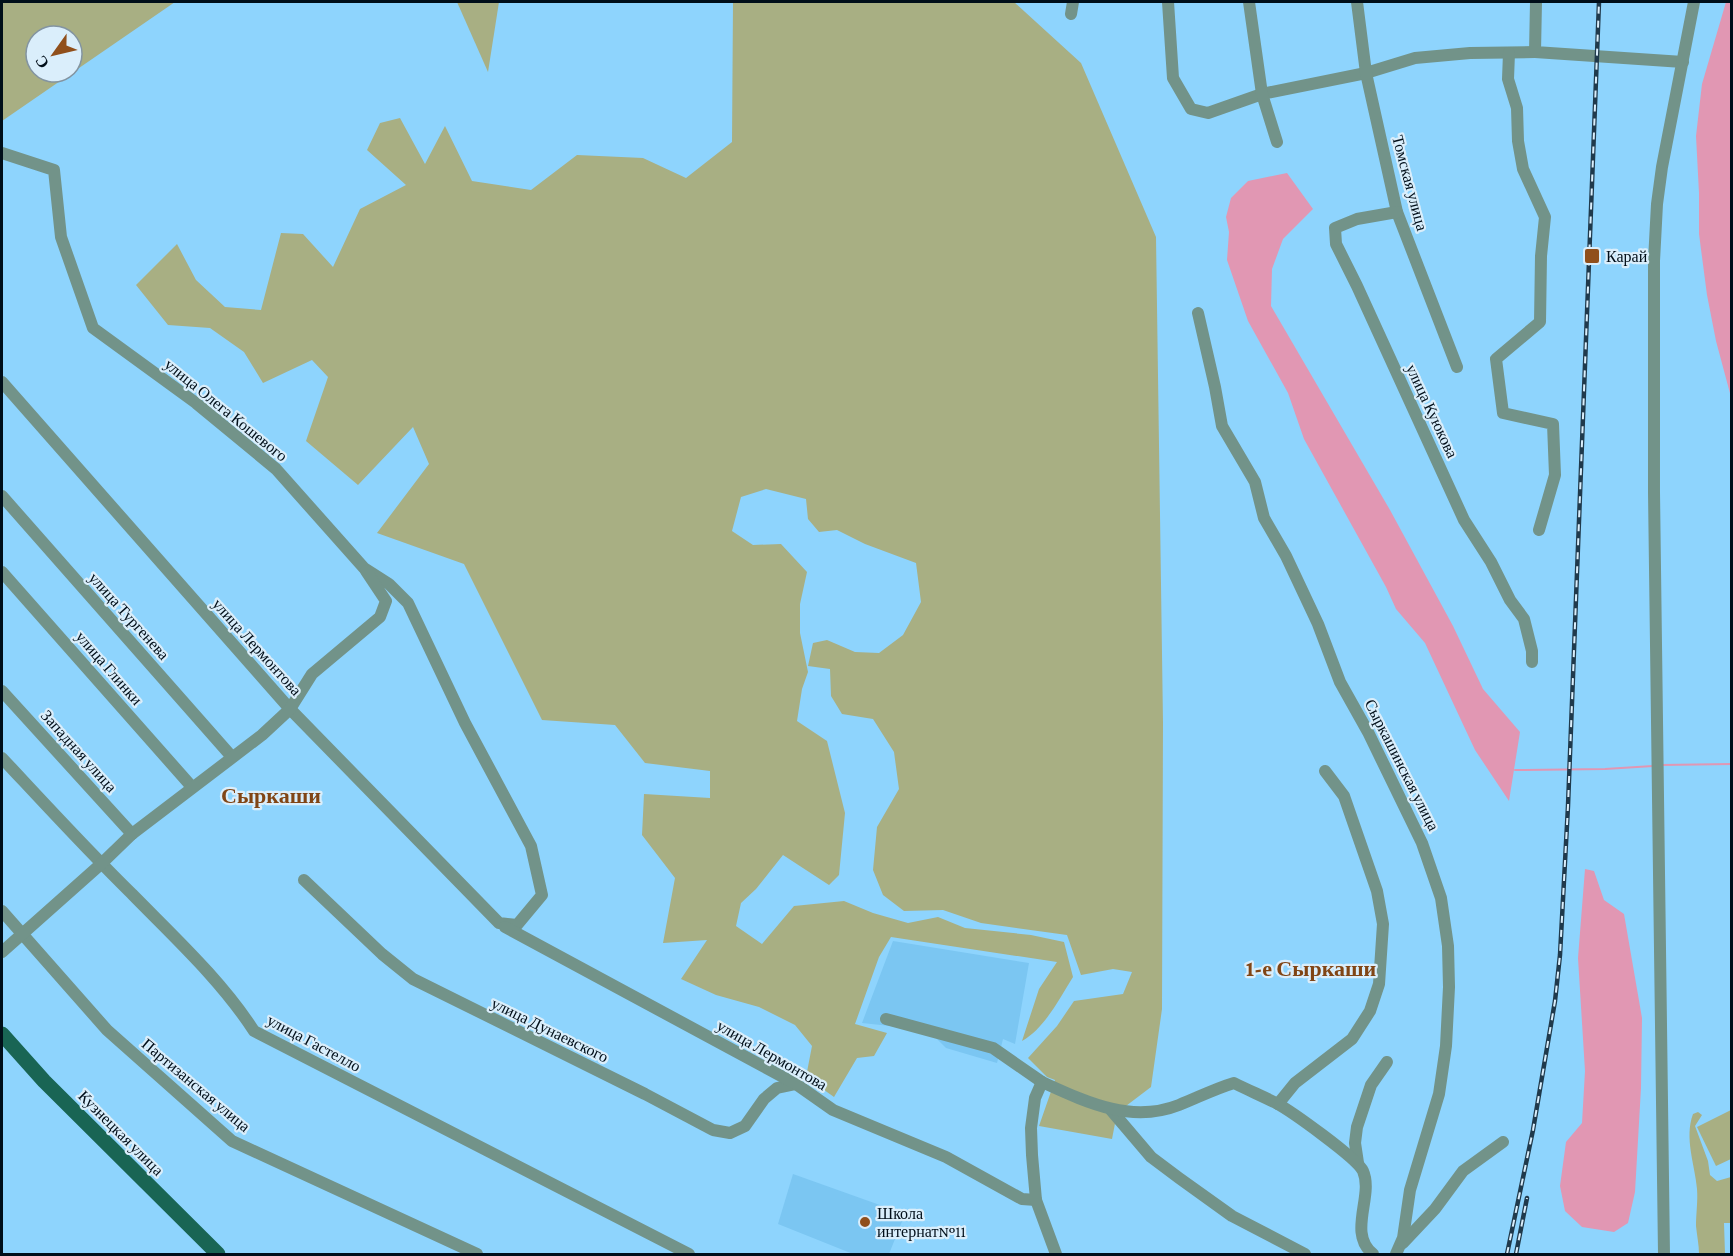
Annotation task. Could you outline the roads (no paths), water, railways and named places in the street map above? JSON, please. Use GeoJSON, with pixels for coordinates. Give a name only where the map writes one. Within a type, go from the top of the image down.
{"type":"FeatureCollection","features":[{"type":"Feature","properties":{"kind":"main road","name":"Кузнецкая улица"},"geometry":{"type":"LineString","coordinates":[[2,1034],[44,1081],[218,1254]]}},
{"type":"Feature","properties":{"kind":"street"},"geometry":{"type":"LineString","coordinates":[[1168,2],[1173,78],[1191,109],[1208,113],[1262,94],[1366,73],[1416,58],[1534,52],[1683,62]]}},
{"type":"Feature","properties":{"kind":"street"},"geometry":{"type":"LineString","coordinates":[[1249,2],[1262,94],[1277,142]]}},
{"type":"Feature","properties":{"kind":"street","name":"Томская улица"},"geometry":{"type":"LineString","coordinates":[[1357,2],[1366,73],[1397,212],[1457,367]]}},
{"type":"Feature","properties":{"kind":"street"},"geometry":{"type":"LineString","coordinates":[[1534,52],[1536,2]]}},
{"type":"Feature","properties":{"kind":"street"},"geometry":{"type":"LineString","coordinates":[[1664,1254],[1654,492],[1654,261],[1661,177],[1694,2]]}},
{"type":"Feature","properties":{"kind":"street"},"geometry":{"type":"LineString","coordinates":[[1509,53],[1508,79],[1517,108],[1518,141],[1523,169],[1545,217],[1541,256],[1540,322],[1496,359],[1503,413],[1553,424],[1555,475],[1539,530]]}},
{"type":"Feature","properties":{"kind":"street","name":"улица Олега Кошевого"},"geometry":{"type":"LineString","coordinates":[[2,153],[54,170],[61,237],[93,328],[196,403],[276,469],[364,568],[389,584],[408,603],[465,723],[531,846],[542,895],[517,925],[499,923]]}},
{"type":"Feature","properties":{"kind":"street","name":"улица Куюкова"},"geometry":{"type":"LineString","coordinates":[[1397,212],[1357,219],[1335,228],[1336,244],[1464,520],[1491,562],[1510,600],[1524,619],[1532,651],[1532,662]]}},
{"type":"Feature","properties":{"kind":"street","name":"Сыркашинская улица"},"geometry":{"type":"LineString","coordinates":[[1198,313],[1222,426],[1255,482],[1264,518],[1286,556],[1340,682],[1368,732],[1422,843],[1441,898],[1448,946],[1449,987],[1446,1046],[1439,1094],[1410,1190],[1403,1238],[1397,1251]]}},
{"type":"Feature","properties":{"kind":"street","name":"улица Лермонтова"},"geometry":{"type":"LineString","coordinates":[[2,382],[290,709],[499,923],[796,1084],[833,1110],[946,1157],[1022,1199],[1036,1200]]}},
{"type":"Feature","properties":{"kind":"street","name":"улица Тургенева"},"geometry":{"type":"LineString","coordinates":[[2,496],[232,757]]}},
{"type":"Feature","properties":{"kind":"street"},"geometry":{"type":"LineString","coordinates":[[2,952],[132,834],[262,735],[290,709],[312,674],[380,617],[386,601],[364,568]]}},
{"type":"Feature","properties":{"kind":"street","name":"улица Глинки"},"geometry":{"type":"LineString","coordinates":[[2,572],[192,787]]}},
{"type":"Feature","properties":{"kind":"street","name":"Западная улица"},"geometry":{"type":"LineString","coordinates":[[2,691],[132,834]]}},
{"type":"Feature","properties":{"kind":"street","name":"улица Гастелло"},"geometry":{"type":"LineString","coordinates":[[2,758],[101,864],[181,944],[239,1008],[254,1031],[689,1254]]}},
{"type":"Feature","properties":{"kind":"street"},"geometry":{"type":"LineString","coordinates":[[1278,1104],[1295,1083],[1352,1038],[1370,1011],[1378,984],[1383,924],[1377,891],[1344,796],[1325,771]]}},
{"type":"Feature","properties":{"kind":"street","name":"улица Дунаевского"},"geometry":{"type":"LineString","coordinates":[[304,880],[413,980],[713,1130],[730,1133],[745,1126],[764,1099],[777,1088],[796,1084]]}},
{"type":"Feature","properties":{"kind":"street","name":"Партизанская улица"},"geometry":{"type":"LineString","coordinates":[[2,911],[107,1030],[232,1141],[477,1254]]}},
{"type":"Feature","properties":{"kind":"street"},"geometry":{"type":"LineString","coordinates":[[886,1019],[993,1048],[1042,1082],[1111,1110],[1133,1114],[1159,1112],[1178,1106],[1213,1089],[1234,1083],[1278,1104],[1350,1155],[1358,1164],[1366,1180],[1361,1216],[1362,1234],[1369,1251],[1373,1254]]}},
{"type":"Feature","properties":{"kind":"street"},"geometry":{"type":"LineString","coordinates":[[1358,1164],[1355,1143],[1357,1127],[1371,1085],[1387,1062]]}},
{"type":"Feature","properties":{"kind":"street"},"geometry":{"type":"LineString","coordinates":[[1042,1082],[1035,1098],[1031,1128],[1036,1200],[1056,1254]]}},
{"type":"Feature","properties":{"kind":"street"},"geometry":{"type":"LineString","coordinates":[[1111,1110],[1151,1157],[1179,1178],[1240,1221],[1305,1254]]}},
{"type":"Feature","properties":{"kind":"street"},"geometry":{"type":"LineString","coordinates":[[1397,1251],[1435,1209],[1463,1171],[1503,1142]]}},
{"type":"Feature","properties":{"kind":"waterway"},"geometry":{"type":"LineString","coordinates":[[1661,765],[1732,764]]}},
{"type":"Feature","properties":{"kind":"waterway"},"geometry":{"type":"LineString","coordinates":[[1515,770],[1653,766]]}},
{"type":"Feature","properties":{"kind":"railway"},"geometry":{"type":"LineString","coordinates":[[1507,1254],[1533,1130],[1555,1001],[1560,955],[1568,806],[1599,2]]}},
{"type":"Feature","properties":{"kind":"railway"},"geometry":{"type":"LineString","coordinates":[[1516,1254],[1527,1198]]}},
{"type":"Feature","properties":{"kind":"place","name":"Карай"},"geometry":{"type":"Point","coordinates":[1592,256]}},
{"type":"Feature","properties":{"kind":"place","name":"Школа интернат№11"},"geometry":{"type":"Point","coordinates":[865,1222]}},
{"type":"Feature","properties":{"kind":"district","name":"Сыркаши"},"geometry":{"type":"Point","coordinates":[271,795]}},
{"type":"Feature","properties":{"kind":"district","name":"1-е Сыркаши"},"geometry":{"type":"Point","coordinates":[1311,968]}}]}
